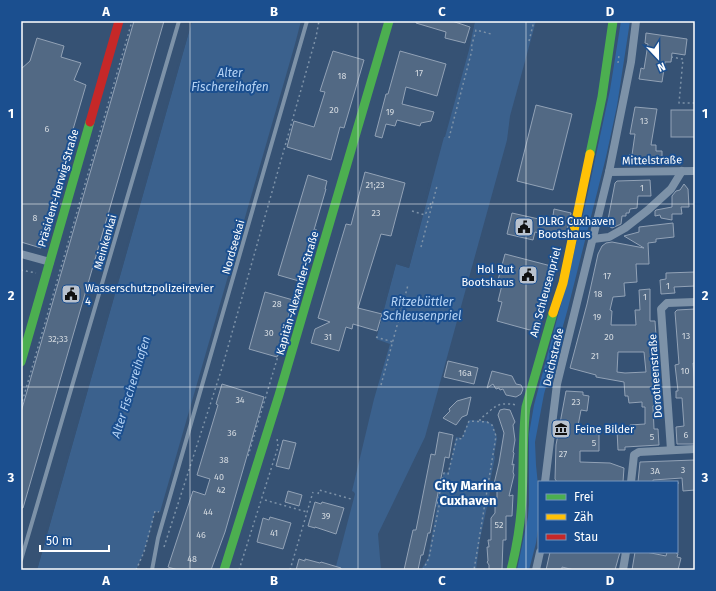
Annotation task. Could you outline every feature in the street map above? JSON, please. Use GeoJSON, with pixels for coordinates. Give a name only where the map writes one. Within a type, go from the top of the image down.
{"type":"FeatureCollection","features":[{"type":"Feature","properties":{"kind":"street","name":"Präsident-Herwig-Straße"},"geometry":{"type":"LineString","coordinates":[[21,362],[119,21]]}},
{"type":"Feature","properties":{"kind":"street","name":"Kapitän-Alexander-Straße"},"geometry":{"type":"LineString","coordinates":[[224,570],[279,395],[389,21]]}},
{"type":"Feature","properties":{"kind":"street","name":"Deichstraße"},"geometry":{"type":"LineString","coordinates":[[545,481],[557,384],[609,172],[631,62],[636,21]]}},
{"type":"Feature","properties":{"kind":"street","name":"Am Schleusenpriel"},"geometry":{"type":"LineString","coordinates":[[511,570],[518,540],[521,511],[524,423],[526,407],[545,338],[563,283],[602,97],[612,26]]}},
{"type":"Feature","properties":{"kind":"street"},"geometry":{"type":"LineString","coordinates":[[593,238],[609,237],[625,228],[671,189],[682,171]]}},
{"type":"Feature","properties":{"kind":"street","name":"Mittelstraße"},"geometry":{"type":"LineString","coordinates":[[609,172],[695,171]]}},
{"type":"Feature","properties":{"kind":"street"},"geometry":{"type":"LineString","coordinates":[[21,254],[50,262]]}},
{"type":"Feature","properties":{"kind":"street","name":"Dorotheenstraße"},"geometry":{"type":"LineString","coordinates":[[671,450],[661,309],[667,303],[695,302]]}},
{"type":"Feature","properties":{"kind":"street"},"geometry":{"type":"LineString","coordinates":[[631,481],[634,455],[639,452],[695,449]]}},
{"type":"Feature","properties":{"kind":"street"},"geometry":{"type":"LineString","coordinates":[[536,570],[540,553]]}},
{"type":"Feature","properties":{"kind":"street"},"geometry":{"type":"LineString","coordinates":[[623,570],[626,553]]}},
{"type":"Feature","properties":{"kind":"lane","name":"Meinkenkai"},"geometry":{"type":"LineString","coordinates":[[21,560],[179,21]]}},
{"type":"Feature","properties":{"kind":"lane","name":"Nordseekai"},"geometry":{"type":"LineString","coordinates":[[152,570],[158,538],[307,21]]}},
{"type":"Feature","properties":{"kind":"path"},"geometry":{"type":"LineString","coordinates":[[21,406],[132,21]]}},
{"type":"Feature","properties":{"kind":"path"},"geometry":{"type":"LineString","coordinates":[[164,548],[222,368],[316,37],[319,21]]}},
{"type":"Feature","properties":{"kind":"path"},"geometry":{"type":"LineString","coordinates":[[529,41],[534,21]]}},
{"type":"Feature","properties":{"kind":"path"},"geometry":{"type":"LineString","coordinates":[[449,138],[472,50],[470,47],[476,30],[492,34]]}},
{"type":"Feature","properties":{"kind":"path"},"geometry":{"type":"LineString","coordinates":[[671,57],[683,59],[679,103],[695,103]]}},
{"type":"Feature","properties":{"kind":"path"},"geometry":{"type":"LineString","coordinates":[[421,247],[437,186]]}},
{"type":"Feature","properties":{"kind":"path"},"geometry":{"type":"LineString","coordinates":[[412,211],[425,215],[434,198]]}},
{"type":"Feature","properties":{"kind":"path"},"geometry":{"type":"LineString","coordinates":[[246,462],[318,222]]}},
{"type":"Feature","properties":{"kind":"path"},"geometry":{"type":"LineString","coordinates":[[21,270],[36,273]]}},
{"type":"Feature","properties":{"kind":"path"},"geometry":{"type":"LineString","coordinates":[[381,385],[408,285]]}},
{"type":"Feature","properties":{"kind":"path"},"geometry":{"type":"LineString","coordinates":[[376,337],[393,342]]}},
{"type":"Feature","properties":{"kind":"path"},"geometry":{"type":"LineString","coordinates":[[480,421],[480,419],[491,408],[500,404],[511,404],[526,407]]}},
{"type":"Feature","properties":{"kind":"path"},"geometry":{"type":"LineString","coordinates":[[423,570],[429,558],[439,506],[436,505],[444,473],[448,474],[457,438],[462,439],[469,421],[480,421],[487,422],[492,425],[496,436],[474,570]]}},
{"type":"Feature","properties":{"kind":"path"},"geometry":{"type":"LineString","coordinates":[[318,494],[319,490],[351,499]]}},
{"type":"Feature","properties":{"kind":"path"},"geometry":{"type":"LineString","coordinates":[[290,570],[313,492]]}},
{"type":"Feature","properties":{"kind":"path"},"geometry":{"type":"LineString","coordinates":[[265,500],[307,512]]}},
{"type":"Feature","properties":{"kind":"shaded area"},"geometry":{"type":"Polygon","coordinates":[[[621,21],[630,21],[617,106],[606,157],[568,308],[544,394],[535,442],[538,485],[538,530],[536,543],[529,570],[517,570],[528,517],[529,434],[534,405],[568,278],[610,90],[621,21]]]}},
{"type":"Feature","properties":{"kind":"water","name":"Alter Fischereihafen"},"geometry":{"type":"Polygon","coordinates":[[[192,21],[301,21],[160,512],[155,512],[145,549],[136,570],[37,570],[192,21]]]}},
{"type":"Feature","properties":{"kind":"water","name":"Ritzebüttler Schleusenpriel"},"geometry":{"type":"Polygon","coordinates":[[[475,21],[536,21],[510,116],[507,140],[425,437],[378,534],[381,570],[335,570],[355,494],[352,491],[374,399],[390,344],[376,339],[396,264],[409,268],[475,21]]]}},
{"type":"Feature","properties":{"kind":"water"},"geometry":{"type":"Polygon","coordinates":[[[469,420],[487,421],[493,425],[497,438],[489,487],[490,493],[480,539],[476,570],[421,570],[428,558],[437,507],[435,506],[444,472],[448,473],[456,437],[462,438],[469,420]]]}},
{"type":"Feature","properties":{"kind":"pier"},"geometry":{"type":"Polygon","coordinates":[[[190,21],[192,21],[37,570],[35,570],[190,21]]]}},
{"type":"Feature","properties":{"kind":"pier"},"geometry":{"type":"Polygon","coordinates":[[[473,21],[475,21],[469,50],[445,137],[441,137],[444,135],[473,21]]]}},
{"type":"Feature","properties":{"kind":"pier"},"geometry":{"type":"Polygon","coordinates":[[[429,183],[431,184],[409,268],[396,264],[376,339],[374,338],[394,263],[397,262],[408,266],[429,183]]]}},
{"type":"Feature","properties":{"kind":"building"},"geometry":{"type":"Polygon","coordinates":[[[134,21],[164,21],[23,508],[21,508],[21,412],[134,21]]]}},
{"type":"Feature","properties":{"kind":"building"},"geometry":{"type":"Polygon","coordinates":[[[416,21],[452,21],[470,27],[465,43],[445,38],[446,32],[416,23],[416,21]]]}},
{"type":"Feature","properties":{"kind":"building"},"geometry":{"type":"Polygon","coordinates":[[[646,33],[687,39],[685,55],[672,53],[671,62],[665,62],[662,82],[639,79],[641,68],[644,69],[648,44],[645,43],[646,33]]]}},
{"type":"Feature","properties":{"kind":"building"},"geometry":{"type":"Polygon","coordinates":[[[37,38],[64,46],[61,57],[81,63],[74,80],[86,85],[62,167],[65,168],[41,248],[21,242],[21,69],[30,61],[37,38]]]}},
{"type":"Feature","properties":{"kind":"building"},"geometry":{"type":"Polygon","coordinates":[[[333,51],[364,60],[344,128],[340,127],[331,160],[287,147],[294,121],[314,127],[325,92],[320,91],[333,51]]]}},
{"type":"Feature","properties":{"kind":"building"},"geometry":{"type":"Polygon","coordinates":[[[400,51],[446,64],[437,96],[406,87],[402,104],[434,112],[431,121],[421,123],[420,126],[397,120],[395,126],[386,124],[382,138],[375,136],[386,94],[388,94],[400,51]]]}},
{"type":"Feature","properties":{"kind":"building"},"geometry":{"type":"Polygon","coordinates":[[[536,105],[572,114],[553,190],[517,181],[536,105]]]}},
{"type":"Feature","properties":{"kind":"building"},"geometry":{"type":"Polygon","coordinates":[[[635,107],[657,109],[651,145],[656,145],[656,151],[662,151],[662,162],[628,162],[629,155],[632,155],[635,134],[630,134],[635,107]]]}},
{"type":"Feature","properties":{"kind":"building"},"geometry":{"type":"Polygon","coordinates":[[[671,110],[695,110],[695,137],[671,137],[671,110]]]}},
{"type":"Feature","properties":{"kind":"building"},"geometry":{"type":"Polygon","coordinates":[[[365,172],[405,183],[391,236],[381,234],[358,308],[382,314],[377,331],[353,324],[352,329],[346,327],[339,351],[311,343],[315,329],[330,322],[318,318],[346,224],[351,225],[365,172]]]}},
{"type":"Feature","properties":{"kind":"building"},"geometry":{"type":"Polygon","coordinates":[[[308,175],[327,181],[299,281],[278,275],[308,175]]]}},
{"type":"Feature","properties":{"kind":"building"},"geometry":{"type":"Polygon","coordinates":[[[650,180],[651,196],[638,196],[637,208],[630,209],[629,213],[626,213],[626,216],[622,216],[621,224],[612,228],[607,225],[615,183],[617,181],[650,180]]]}},
{"type":"Feature","properties":{"kind":"building"},"geometry":{"type":"Polygon","coordinates":[[[684,184],[688,189],[689,207],[681,207],[682,214],[672,214],[672,220],[661,218],[660,215],[655,216],[656,210],[672,207],[672,196],[676,191],[680,190],[684,184]]]}},
{"type":"Feature","properties":{"kind":"building"},"geometry":{"type":"Polygon","coordinates":[[[554,209],[571,213],[565,239],[535,232],[533,240],[507,234],[512,213],[552,222],[554,209]]]}},
{"type":"Feature","properties":{"kind":"building"},"geometry":{"type":"Polygon","coordinates":[[[673,223],[674,237],[656,239],[656,242],[648,243],[649,264],[636,264],[637,282],[624,283],[625,296],[613,297],[610,310],[612,311],[611,325],[636,325],[635,310],[640,310],[639,290],[650,289],[650,321],[655,321],[661,406],[653,406],[654,429],[658,429],[659,445],[625,447],[625,450],[618,450],[617,430],[630,429],[630,425],[645,424],[645,407],[642,407],[642,402],[629,403],[628,396],[625,396],[624,382],[596,377],[596,375],[570,368],[587,304],[598,254],[602,246],[606,243],[612,242],[644,248],[624,236],[639,232],[639,227],[673,223]],[[618,352],[617,372],[646,372],[644,352],[618,352]]]}},
{"type":"Feature","properties":{"kind":"building"},"geometry":{"type":"Polygon","coordinates":[[[505,254],[555,267],[537,332],[497,321],[502,302],[498,301],[503,281],[498,280],[505,254]]]}},
{"type":"Feature","properties":{"kind":"building"},"geometry":{"type":"Polygon","coordinates":[[[695,272],[695,286],[674,287],[675,293],[661,294],[660,280],[666,279],[666,273],[695,272]]]}},
{"type":"Feature","properties":{"kind":"building"},"geometry":{"type":"Polygon","coordinates":[[[265,292],[293,300],[277,357],[249,349],[265,292]]]}},
{"type":"Feature","properties":{"kind":"building"},"geometry":{"type":"Polygon","coordinates":[[[695,309],[695,363],[693,363],[695,387],[695,444],[677,444],[676,427],[684,426],[682,398],[676,398],[676,391],[678,391],[675,365],[679,364],[675,312],[677,310],[695,309]]]}},
{"type":"Feature","properties":{"kind":"building"},"geometry":{"type":"Polygon","coordinates":[[[448,361],[478,368],[474,384],[444,377],[448,361]]]}},
{"type":"Feature","properties":{"kind":"building"},"geometry":{"type":"Polygon","coordinates":[[[492,371],[512,376],[516,384],[521,385],[523,389],[521,394],[516,397],[506,395],[503,389],[496,389],[493,384],[487,388],[492,371]]]}},
{"type":"Feature","properties":{"kind":"building"},"geometry":{"type":"Polygon","coordinates":[[[222,384],[264,397],[225,532],[211,570],[178,570],[168,567],[193,491],[205,495],[210,479],[197,475],[218,405],[216,404],[222,384]]]}},
{"type":"Feature","properties":{"kind":"building"},"geometry":{"type":"Polygon","coordinates":[[[566,391],[583,392],[583,395],[589,396],[587,411],[581,410],[577,431],[599,428],[599,451],[580,451],[580,462],[610,463],[624,468],[623,481],[556,481],[555,479],[556,445],[566,391]]]}},
{"type":"Feature","properties":{"kind":"building"},"geometry":{"type":"Polygon","coordinates":[[[471,397],[467,415],[462,417],[456,425],[443,418],[457,401],[471,397]]]}},
{"type":"Feature","properties":{"kind":"building"},"geometry":{"type":"Polygon","coordinates":[[[500,410],[510,410],[515,422],[513,425],[515,440],[512,465],[514,464],[514,475],[509,496],[513,495],[512,516],[506,516],[506,540],[503,540],[502,570],[489,570],[489,565],[487,562],[487,547],[489,547],[488,540],[491,540],[491,518],[495,513],[495,504],[497,504],[497,489],[493,488],[504,433],[498,415],[500,410]]]}},
{"type":"Feature","properties":{"kind":"building"},"geometry":{"type":"Polygon","coordinates":[[[439,432],[453,435],[449,458],[445,457],[430,533],[428,533],[418,570],[404,570],[413,530],[416,530],[431,454],[435,455],[439,432]]]}},
{"type":"Feature","properties":{"kind":"building"},"geometry":{"type":"Polygon","coordinates":[[[283,440],[296,443],[289,469],[276,466],[283,440]]]}},
{"type":"Feature","properties":{"kind":"building"},"geometry":{"type":"Polygon","coordinates":[[[695,460],[695,490],[683,491],[682,478],[638,481],[640,462],[695,460]]]}},
{"type":"Feature","properties":{"kind":"building"},"geometry":{"type":"Polygon","coordinates":[[[288,491],[302,495],[299,506],[285,502],[288,491]]]}},
{"type":"Feature","properties":{"kind":"building"},"geometry":{"type":"Polygon","coordinates":[[[315,502],[321,504],[322,502],[344,508],[336,534],[308,526],[315,502]]]}},
{"type":"Feature","properties":{"kind":"building"},"geometry":{"type":"Polygon","coordinates":[[[270,517],[291,523],[283,549],[257,542],[263,518],[269,520],[270,517]]]}},
{"type":"Feature","properties":{"kind":"building"},"geometry":{"type":"Polygon","coordinates":[[[550,553],[620,553],[615,570],[574,570],[562,567],[562,570],[546,570],[550,553]]]}},
{"type":"Feature","properties":{"kind":"building"},"geometry":{"type":"Polygon","coordinates":[[[635,553],[651,553],[666,556],[667,553],[676,553],[678,554],[677,557],[681,558],[678,570],[632,570],[635,553]]]}},
{"type":"Feature","properties":{"kind":"building"},"geometry":{"type":"Polygon","coordinates":[[[299,559],[321,562],[341,568],[341,570],[296,570],[299,559]]]}},
{"type":"Feature","properties":{"kind":"traffic: fast"},"geometry":{"type":"LineString","coordinates":[[224,570],[279,395],[389,21]]}},
{"type":"Feature","properties":{"kind":"traffic: fast"},"geometry":{"type":"LineString","coordinates":[[590,154],[602,97],[613,21]]}},
{"type":"Feature","properties":{"kind":"traffic: fast"},"geometry":{"type":"LineString","coordinates":[[21,362],[90,122]]}},
{"type":"Feature","properties":{"kind":"traffic: fast"},"geometry":{"type":"LineString","coordinates":[[511,570],[521,516],[526,407],[553,313]]}},
{"type":"Feature","properties":{"kind":"traffic: slow"},"geometry":{"type":"LineString","coordinates":[[553,313],[563,283],[590,154]]}},
{"type":"Feature","properties":{"kind":"traffic: jam"},"geometry":{"type":"LineString","coordinates":[[90,122],[119,21]]}},
{"type":"Feature","properties":{"kind":"place","name":"DLRG Cuxhaven Bootshaus"},"geometry":{"type":"Point","coordinates":[524,227]}},
{"type":"Feature","properties":{"kind":"place","name":"Hol Rut Bootshaus"},"geometry":{"type":"Point","coordinates":[528,275]}},
{"type":"Feature","properties":{"kind":"place","name":"Wasserschutzpolizeirevier 4"},"geometry":{"type":"Point","coordinates":[71,294]}},
{"type":"Feature","properties":{"kind":"place","name":"Feine Bilder"},"geometry":{"type":"Point","coordinates":[561,429]}},
{"type":"Feature","properties":{"kind":"district","name":"City Marina Cuxhaven"},"geometry":{"type":"Point","coordinates":[468,492]}}]}
